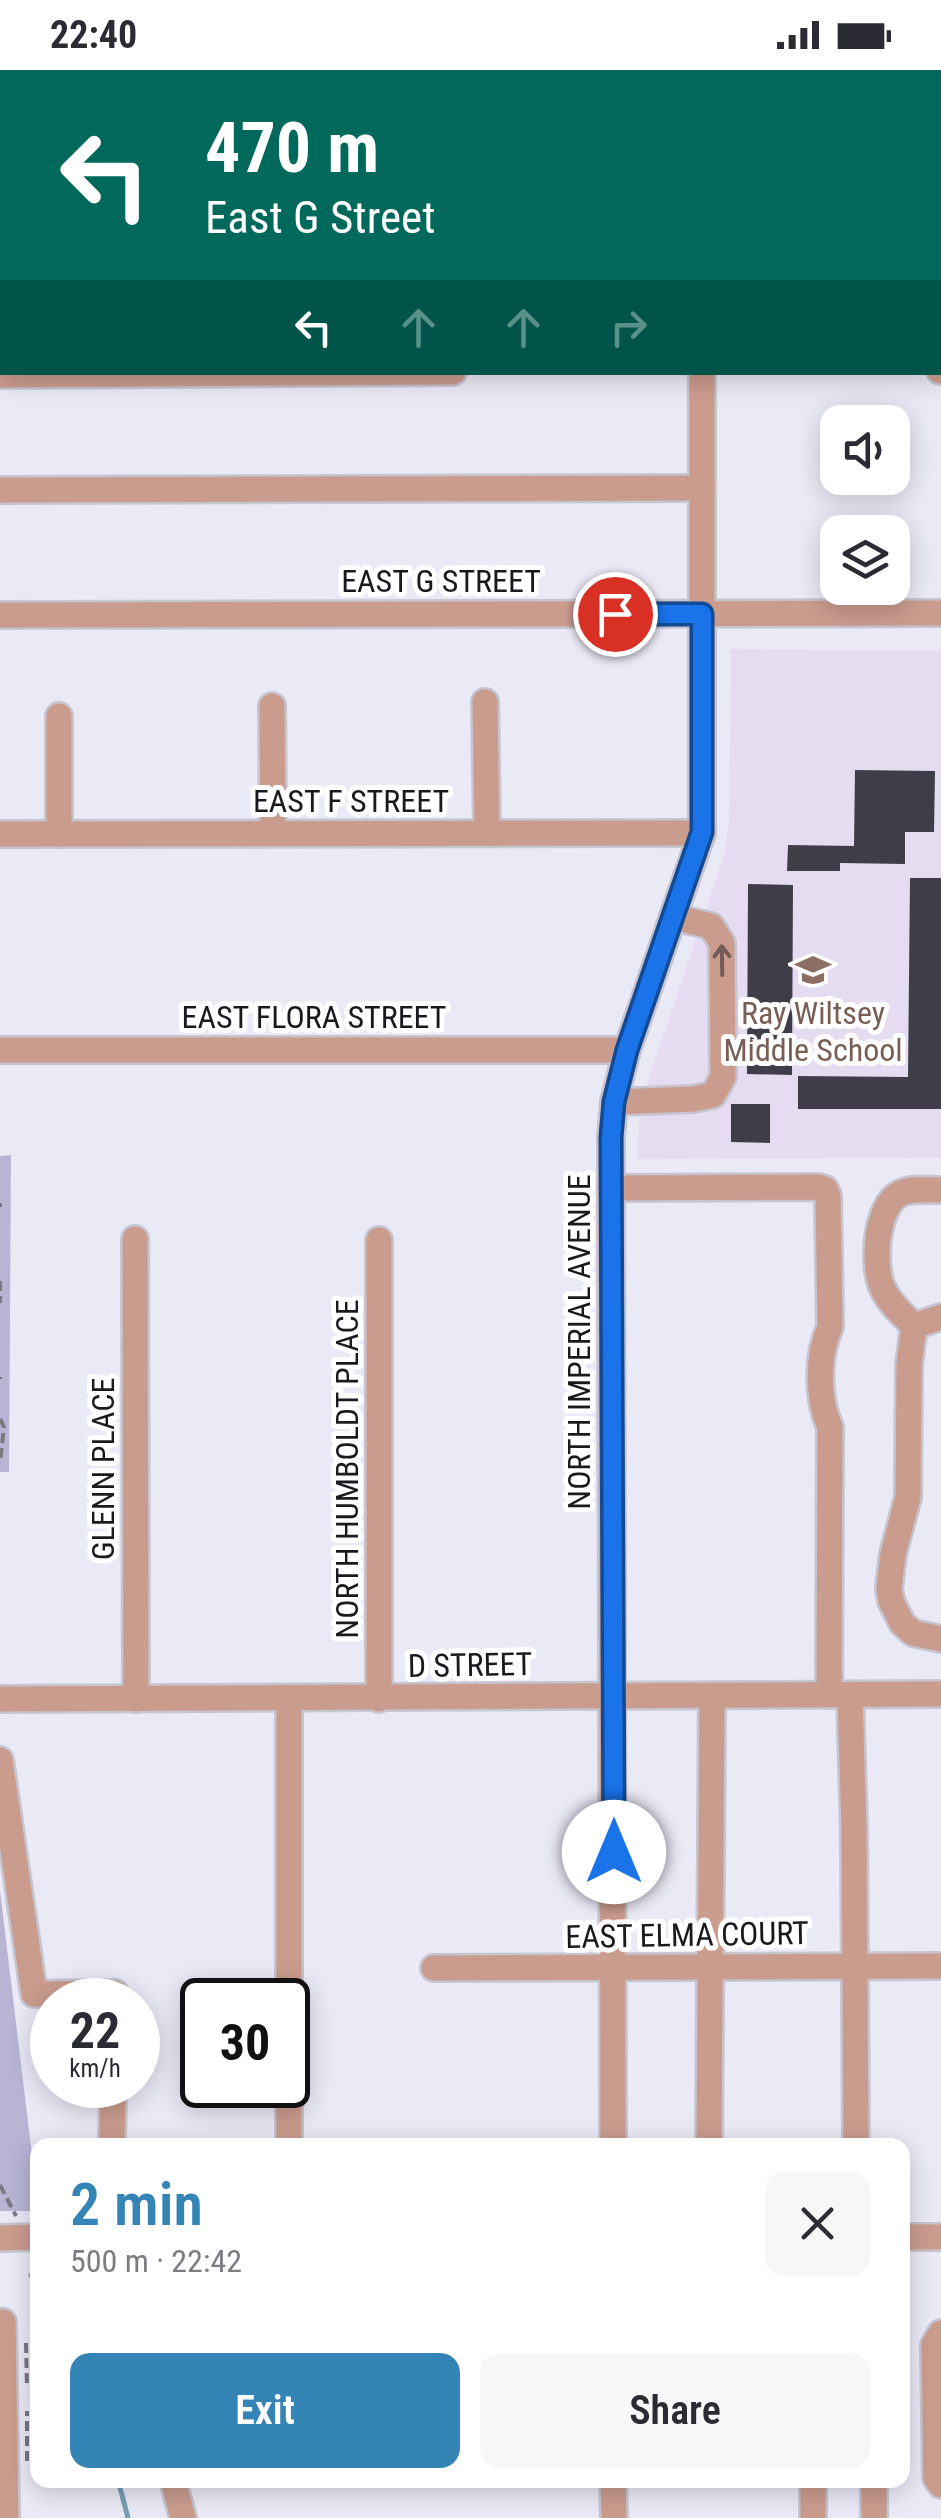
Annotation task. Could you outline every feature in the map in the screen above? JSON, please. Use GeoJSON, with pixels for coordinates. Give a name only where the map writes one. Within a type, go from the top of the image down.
{"type":"FeatureCollection","features":[{"type":"Feature","properties":{"kind":"street","name":"NORTH IMPERIAL AVENUE"},"geometry":{"type":"LineString","coordinates":[[614,2138],[611,1188],[614,1102],[627,1050],[702,832],[702,375]]}},
{"type":"Feature","properties":{"kind":"street"},"geometry":{"type":"LineString","coordinates":[[0,490],[702,488]]}},
{"type":"Feature","properties":{"kind":"street","name":"EAST G STREET"},"geometry":{"type":"LineString","coordinates":[[0,615],[941,613]]}},
{"type":"Feature","properties":{"kind":"street"},"geometry":{"type":"LineString","coordinates":[[485,702],[487,833]]}},
{"type":"Feature","properties":{"kind":"street"},"geometry":{"type":"LineString","coordinates":[[272,706],[273,834]]}},
{"type":"Feature","properties":{"kind":"street"},"geometry":{"type":"LineString","coordinates":[[59,716],[59,834]]}},
{"type":"Feature","properties":{"kind":"street","name":"EAST F STREET"},"geometry":{"type":"LineString","coordinates":[[0,834],[702,832]]}},
{"type":"Feature","properties":{"kind":"street"},"geometry":{"type":"LineString","coordinates":[[614,1102],[692,1100],[713,1095],[722,1078],[722,943],[712,926],[673,918]]}},
{"type":"Feature","properties":{"kind":"street","name":"EAST FLORA STREET"},"geometry":{"type":"LineString","coordinates":[[0,1050],[627,1050]]}},
{"type":"Feature","properties":{"kind":"street"},"geometry":{"type":"LineString","coordinates":[[611,1188],[818,1187],[825,1189],[828,1196],[830,1327],[822,1344],[823,1410],[830,1427],[856,1966],[856,2138]]}},
{"type":"Feature","properties":{"kind":"street"},"geometry":{"type":"LineString","coordinates":[[914,1326],[892,1304],[880,1282],[880,1222],[891,1200],[901,1193],[941,1190]]}},
{"type":"Feature","properties":{"kind":"street","name":"GLENN PLACE"},"geometry":{"type":"LineString","coordinates":[[135,1240],[136,1699]]}},
{"type":"Feature","properties":{"kind":"street","name":"NORTH HUMBOLDT PLACE"},"geometry":{"type":"LineString","coordinates":[[379,1699],[380,1240]]}},
{"type":"Feature","properties":{"kind":"street"},"geometry":{"type":"LineString","coordinates":[[914,1326],[941,1317]]}},
{"type":"Feature","properties":{"kind":"street"},"geometry":{"type":"LineString","coordinates":[[914,1326],[908,1366],[908,1497],[893,1554],[889,1588],[902,1624],[913,1633],[941,1640]]}},
{"type":"Feature","properties":{"kind":"street","name":"D STREET"},"geometry":{"type":"LineString","coordinates":[[0,1698],[941,1694]]}},
{"type":"Feature","properties":{"kind":"street"},"geometry":{"type":"LineString","coordinates":[[709,2138],[712,1696]]}},
{"type":"Feature","properties":{"kind":"street"},"geometry":{"type":"LineString","coordinates":[[289,2138],[290,1698]]}},
{"type":"Feature","properties":{"kind":"street"},"geometry":{"type":"LineString","coordinates":[[0,1760],[32,1978]]}},
{"type":"Feature","properties":{"kind":"street","name":"EAST ELMA COURT"},"geometry":{"type":"LineString","coordinates":[[434,1968],[941,1966]]}},
{"type":"Feature","properties":{"kind":"street"},"geometry":{"type":"LineString","coordinates":[[112,2138],[113,2108]]}},
{"type":"Feature","properties":{"kind":"street"},"geometry":{"type":"LineString","coordinates":[[910,2237],[941,2237]]}},
{"type":"Feature","properties":{"kind":"street"},"geometry":{"type":"LineString","coordinates":[[0,2238],[30,2238]]}},
{"type":"Feature","properties":{"kind":"street"},"geometry":{"type":"LineString","coordinates":[[4,2322],[6,2518]]}},
{"type":"Feature","properties":{"kind":"street"},"geometry":{"type":"LineString","coordinates":[[941,2333],[934,2345],[936,2478],[941,2485]]}},
{"type":"Feature","properties":{"kind":"street"},"geometry":{"type":"LineString","coordinates":[[175,2488],[182,2518]]}},
{"type":"Feature","properties":{"kind":"street"},"geometry":{"type":"LineString","coordinates":[[613,2488],[614,2518]]}},
{"type":"Feature","properties":{"kind":"street"},"geometry":{"type":"LineString","coordinates":[[813,2488],[813,2518]]}},
{"type":"Feature","properties":{"kind":"street"},"geometry":{"type":"LineString","coordinates":[[874,2488],[874,2518]]}},
{"type":"Feature","properties":{"kind":"path"},"geometry":{"type":"LineString","coordinates":[[0,1281],[0,1304]]}},
{"type":"Feature","properties":{"kind":"path"},"geometry":{"type":"LineString","coordinates":[[0,1419],[4,1427],[0,1463]]}},
{"type":"Feature","properties":{"kind":"path"},"geometry":{"type":"LineString","coordinates":[[0,2185],[16,2216]]}},
{"type":"Feature","properties":{"kind":"shaded area","name":"Ray Wiltsey Middle School"},"geometry":{"type":"Polygon","coordinates":[[[731,649],[941,651],[941,1158],[637,1159],[646,1087],[725,852],[729,821],[731,649]]]}},
{"type":"Feature","properties":{"kind":"shaded area"},"geometry":{"type":"Polygon","coordinates":[[[11,1155],[9,1472],[0,1472],[0,1156],[11,1155]]]}},
{"type":"Feature","properties":{"kind":"shaded area"},"geometry":{"type":"Polygon","coordinates":[[[0,1891],[30,2138],[30,2211],[0,2211],[0,1891]]]}},
{"type":"Feature","properties":{"kind":"building"},"geometry":{"type":"Polygon","coordinates":[[[855,770],[935,771],[934,832],[905,832],[905,864],[840,863],[840,871],[787,871],[788,845],[854,846],[855,770]]]}},
{"type":"Feature","properties":{"kind":"building"},"geometry":{"type":"Polygon","coordinates":[[[910,878],[941,878],[941,1109],[798,1109],[798,1076],[908,1077],[910,878]]]}},
{"type":"Feature","properties":{"kind":"building"},"geometry":{"type":"Polygon","coordinates":[[[748,884],[793,885],[792,1075],[747,1074],[748,884]]]}},
{"type":"Feature","properties":{"kind":"building"},"geometry":{"type":"Polygon","coordinates":[[[731,1104],[770,1104],[770,1143],[731,1142],[731,1104]]]}},
{"type":"Feature","properties":{"kind":"waterway"},"geometry":{"type":"LineString","coordinates":[[120,2488],[128,2518]]}},
{"type":"Feature","properties":{"kind":"place","name":"Ray Wiltsey Middle School"},"geometry":{"type":"Point","coordinates":[813,970]}},
{"type":"Feature","properties":{"kind":"route"},"geometry":{"type":"LineString","coordinates":[[614,1852],[614,1102],[627,1050],[702,832],[702,614],[615,614]]}}]}
